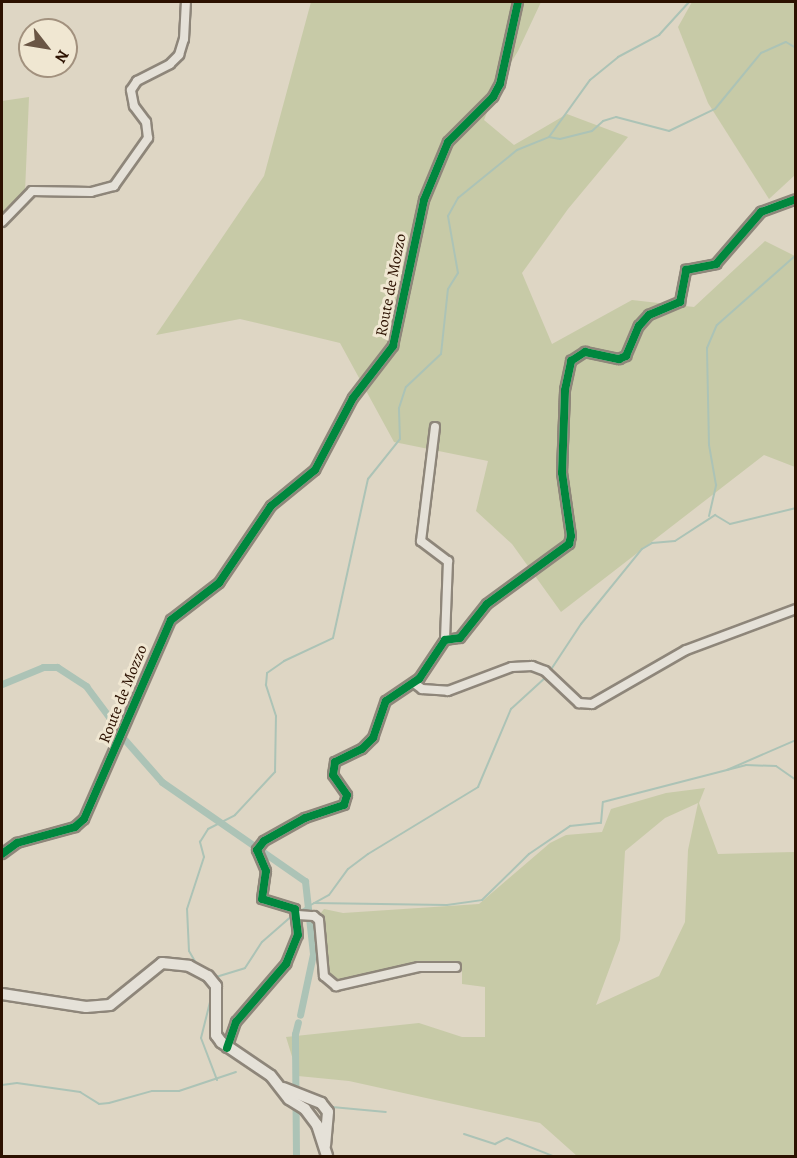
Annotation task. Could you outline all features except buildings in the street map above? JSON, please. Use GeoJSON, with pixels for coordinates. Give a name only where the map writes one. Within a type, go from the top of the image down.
{"type":"FeatureCollection","features":[{"type":"Feature","properties":{"kind":"street"},"geometry":{"type":"LineString","coordinates":[[2,222],[32,191],[91,192],[114,186],[148,138],[146,122],[130,99],[131,90],[137,81],[170,64],[179,55],[184,39],[186,2]]}},
{"type":"Feature","properties":{"kind":"street","name":"Route de Mozzo"},"geometry":{"type":"LineString","coordinates":[[2,854],[17,843],[75,827],[84,819],[168,626],[179,613],[219,583],[271,506],[315,470],[353,398],[393,346],[424,200],[448,142],[493,97],[500,84],[510,44],[516,5]]}},
{"type":"Feature","properties":{"kind":"street"},"geometry":{"type":"LineString","coordinates":[[445,640],[460,638],[487,604],[569,544],[571,536],[562,473],[565,390],[571,361],[585,352],[619,358],[626,356],[639,326],[649,315],[680,302],[686,270],[716,264],[761,212],[795,199]]}},
{"type":"Feature","properties":{"kind":"street"},"geometry":{"type":"LineString","coordinates":[[435,427],[421,541],[448,561],[445,640],[414,683],[386,701],[379,729],[362,749],[335,762],[333,775],[348,795],[344,805],[305,818],[264,841],[257,850],[266,871],[262,899],[314,916],[319,920],[324,976],[336,986],[419,966],[456,967]]}},
{"type":"Feature","properties":{"kind":"street"},"geometry":{"type":"LineString","coordinates":[[414,683],[433,692],[448,691],[512,667],[532,666],[545,671],[579,703],[592,704],[686,650],[795,609]]}},
{"type":"Feature","properties":{"kind":"street"},"geometry":{"type":"LineString","coordinates":[[227,1048],[236,1022],[257,1001],[292,954],[297,912]]}},
{"type":"Feature","properties":{"kind":"street"},"geometry":{"type":"LineString","coordinates":[[2,994],[86,1007],[110,1005],[162,963],[181,964],[213,980],[218,996],[216,1035],[227,1048],[263,1070],[289,1099],[305,1109],[326,1151]]}},
{"type":"Feature","properties":{"kind":"street"},"geometry":{"type":"LineString","coordinates":[[277,1085],[315,1099],[328,1112],[326,1151]]}},
{"type":"Feature","properties":{"kind":"street"},"geometry":{"type":"LineString","coordinates":[[305,1109],[315,1099]]}},
{"type":"Feature","properties":{"kind":"green space"},"geometry":{"type":"Polygon","coordinates":[[[311,2],[541,2],[518,51],[498,84],[484,120],[514,145],[567,114],[628,137],[568,209],[522,273],[552,344],[632,300],[694,307],[765,241],[795,256],[795,467],[764,455],[561,612],[512,544],[476,511],[488,461],[394,442],[340,343],[240,319],[156,335],[264,176],[311,2]]]}},
{"type":"Feature","properties":{"kind":"green space"},"geometry":{"type":"Polygon","coordinates":[[[692,2],[795,2],[795,175],[769,199],[708,103],[678,27],[692,2]]]}},
{"type":"Feature","properties":{"kind":"green space"},"geometry":{"type":"Polygon","coordinates":[[[29,97],[25,192],[2,219],[2,101],[29,97]]]}},
{"type":"Feature","properties":{"kind":"green space"},"geometry":{"type":"Polygon","coordinates":[[[705,788],[699,803],[718,854],[795,852],[795,1156],[577,1156],[540,1123],[349,1081],[298,1076],[286,1037],[419,1023],[462,1037],[485,1037],[485,987],[462,984],[462,965],[434,963],[341,980],[327,975],[325,924],[320,914],[324,909],[343,913],[479,904],[550,843],[566,835],[602,832],[611,809],[666,793],[705,788]],[[698,803],[665,818],[625,851],[620,940],[596,1005],[659,976],[685,922],[688,850],[698,803]]]}},
{"type":"Feature","properties":{"kind":"waterway"},"geometry":{"type":"LineString","coordinates":[[549,137],[590,80],[618,57],[659,35],[689,2]]}},
{"type":"Feature","properties":{"kind":"waterway"},"geometry":{"type":"LineString","coordinates":[[210,971],[196,963],[189,951],[187,909],[204,857],[200,842],[208,829],[235,815],[275,772],[276,716],[266,685],[267,673],[284,661],[333,638],[368,479],[400,439],[399,408],[406,387],[441,354],[448,289],[458,273],[448,216],[458,198],[517,150],[549,137],[560,139],[592,131],[603,121],[616,117],[669,131],[715,109],[761,53],[786,42],[796,48]]}},
{"type":"Feature","properties":{"kind":"waterway"},"geometry":{"type":"LineString","coordinates":[[709,516],[716,485],[709,445],[707,348],[717,325],[796,255]]}},
{"type":"Feature","properties":{"kind":"waterway"},"geometry":{"type":"LineString","coordinates":[[550,671],[581,624],[642,549],[652,543],[675,541],[715,515],[730,524],[796,508]]}},
{"type":"Feature","properties":{"kind":"waterway"},"geometry":{"type":"LineString","coordinates":[[2,684],[43,667],[57,667],[86,686],[118,729]]}},
{"type":"Feature","properties":{"kind":"waterway"},"geometry":{"type":"LineString","coordinates":[[298,912],[329,895],[348,869],[368,854],[478,787],[511,709],[547,676]]}},
{"type":"Feature","properties":{"kind":"waterway"},"geometry":{"type":"LineString","coordinates":[[125,740],[162,782],[305,881],[313,954],[300,1015]]}},
{"type":"Feature","properties":{"kind":"waterway"},"geometry":{"type":"LineString","coordinates":[[727,770],[796,740]]}},
{"type":"Feature","properties":{"kind":"waterway"},"geometry":{"type":"LineString","coordinates":[[314,903],[447,905],[482,900],[529,854],[570,826],[601,823],[603,802],[746,765],[776,766],[796,780]]}},
{"type":"Feature","properties":{"kind":"waterway"},"geometry":{"type":"LineString","coordinates":[[216,977],[245,968],[262,942],[293,915]]}},
{"type":"Feature","properties":{"kind":"waterway"},"geometry":{"type":"LineString","coordinates":[[211,998],[201,1038],[217,1080]]}},
{"type":"Feature","properties":{"kind":"waterway"},"geometry":{"type":"LineString","coordinates":[[296,1156],[295,1034],[298,1022]]}},
{"type":"Feature","properties":{"kind":"waterway"},"geometry":{"type":"LineString","coordinates":[[2,1085],[17,1083],[80,1092],[99,1104],[152,1091],[179,1091],[236,1072]]}},
{"type":"Feature","properties":{"kind":"waterway"},"geometry":{"type":"LineString","coordinates":[[332,1107],[386,1112]]}},
{"type":"Feature","properties":{"kind":"waterway"},"geometry":{"type":"LineString","coordinates":[[464,1134],[495,1144],[507,1138],[553,1156]]}},
{"type":"Feature","properties":{"kind":"cycle path"},"geometry":{"type":"LineString","coordinates":[[2,854],[17,843],[75,827],[84,819],[171,620],[219,583],[271,506],[315,470],[353,398],[393,346],[424,200],[448,142],[493,97],[500,84],[518,2]]}},
{"type":"Feature","properties":{"kind":"cycle path"},"geometry":{"type":"LineString","coordinates":[[227,1048],[236,1022],[286,964],[298,935],[295,909],[262,899],[266,871],[257,850],[264,841],[305,818],[344,805],[347,795],[333,775],[335,762],[362,749],[373,738],[386,701],[419,679],[445,640],[460,638],[487,604],[569,544],[571,536],[562,473],[565,390],[571,361],[585,352],[619,359],[626,356],[639,326],[649,315],[680,302],[686,270],[716,264],[761,212],[796,199]]}}]}
